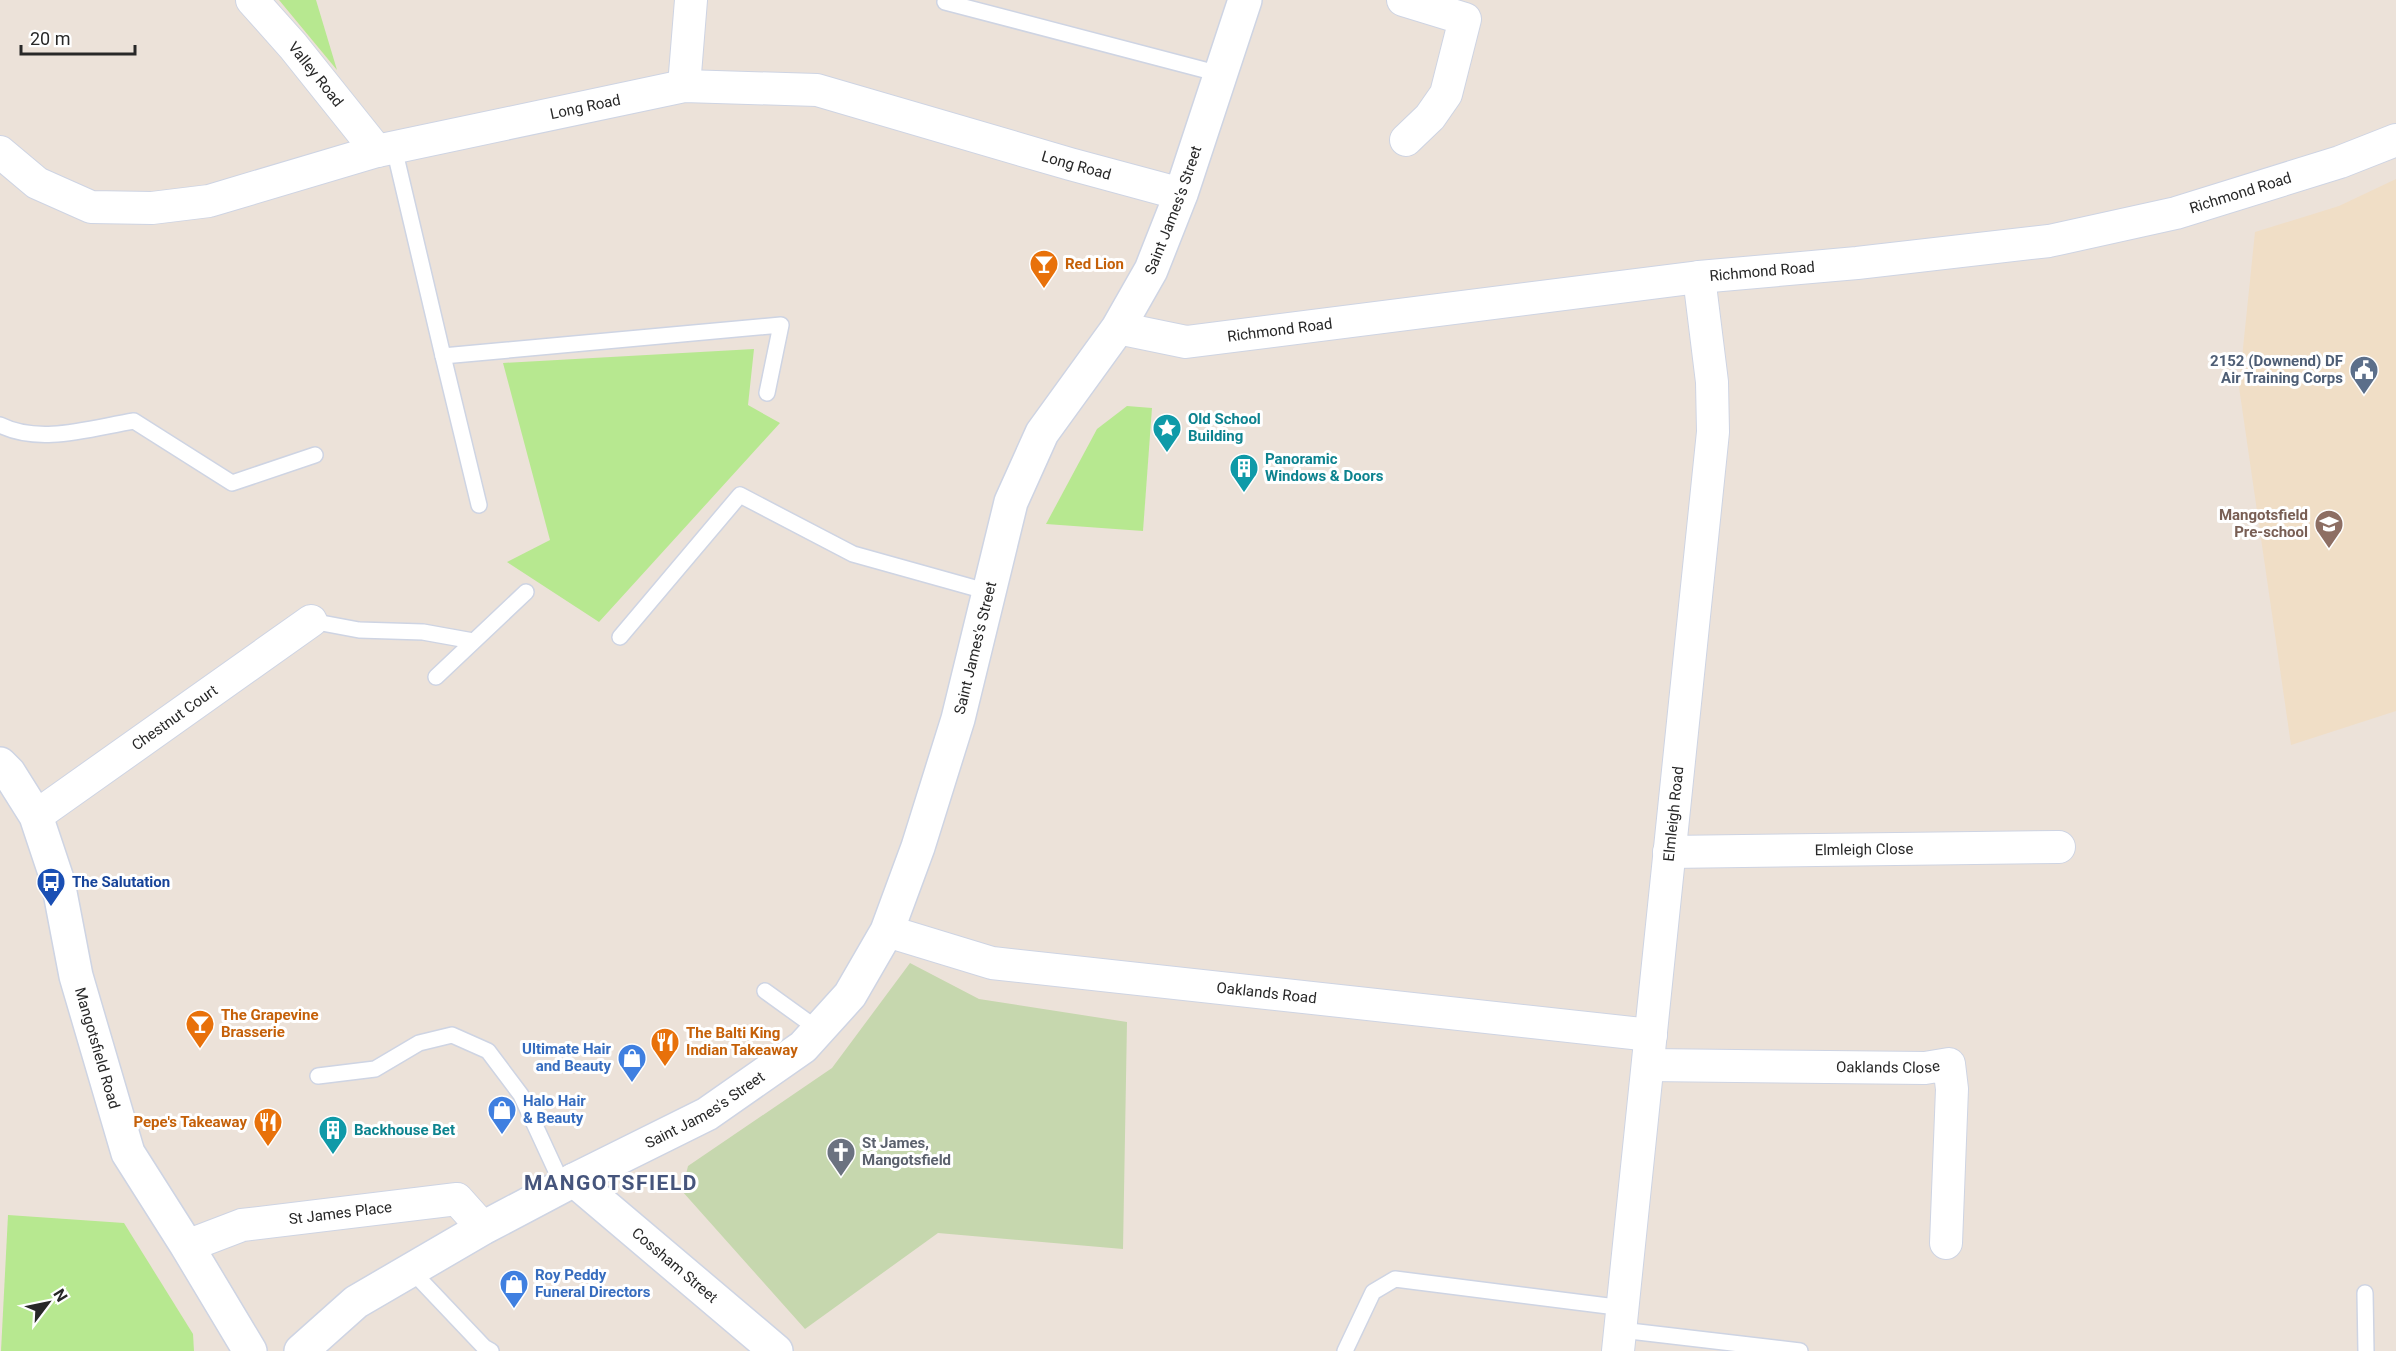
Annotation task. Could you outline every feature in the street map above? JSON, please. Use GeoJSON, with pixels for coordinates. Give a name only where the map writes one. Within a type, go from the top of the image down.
{"type":"FeatureCollection","features":[{"type":"Feature","properties":{"kind":"street","name":"Valley Road"},"geometry":{"type":"LineString","coordinates":[[252,0],[386,149]]}},
{"type":"Feature","properties":{"kind":"street"},"geometry":{"type":"LineString","coordinates":[[684,86],[691,0]]}},
{"type":"Feature","properties":{"kind":"street","name":"Saint James's Street"},"geometry":{"type":"LineString","coordinates":[[301,1351],[356,1302],[483,1228],[707,1114],[802,1047],[850,995],[887,931],[918,847],[958,719],[1011,502],[1042,434],[1118,328],[1152,270],[1181,194],[1245,0]]}},
{"type":"Feature","properties":{"kind":"street"},"geometry":{"type":"LineString","coordinates":[[1403,0],[1465,19],[1446,94],[1430,117],[1406,140]]}},
{"type":"Feature","properties":{"kind":"street","name":"Long Road"},"geometry":{"type":"LineString","coordinates":[[0,152],[37,183],[91,207],[152,208],[209,201],[386,149],[684,86],[817,90],[1181,194]]}},
{"type":"Feature","properties":{"kind":"street","name":"Richmond Road"},"geometry":{"type":"LineString","coordinates":[[1118,328],[1186,342],[1699,277],[1857,263],[2049,241],[2176,213],[2340,162],[2396,140]]}},
{"type":"Feature","properties":{"kind":"street","name":"Elmleigh Road"},"geometry":{"type":"LineString","coordinates":[[1621,1330],[1713,432],[1712,382],[1699,277]]}},
{"type":"Feature","properties":{"kind":"street","name":"Chestnut Court"},"geometry":{"type":"LineString","coordinates":[[36,816],[311,621]]}},
{"type":"Feature","properties":{"kind":"street","name":"Mangotsfield Road"},"geometry":{"type":"LineString","coordinates":[[0,764],[9,773],[36,816],[58,882],[76,976],[128,1153],[188,1246],[250,1351]]}},
{"type":"Feature","properties":{"kind":"street","name":"Elmleigh Close"},"geometry":{"type":"LineString","coordinates":[[1669,852],[2059,847]]}},
{"type":"Feature","properties":{"kind":"street","name":"Oaklands Road"},"geometry":{"type":"LineString","coordinates":[[887,931],[992,963],[1649,1050]]}},
{"type":"Feature","properties":{"kind":"street","name":"Oaklands Close"},"geometry":{"type":"LineString","coordinates":[[1649,1050],[1925,1068],[1949,1064],[1952,1089],[1946,1243]]}},
{"type":"Feature","properties":{"kind":"street","name":"Cossham Street"},"geometry":{"type":"LineString","coordinates":[[568,1183],[776,1351]]}},
{"type":"Feature","properties":{"kind":"street","name":"St James Place"},"geometry":{"type":"LineString","coordinates":[[188,1246],[242,1226],[457,1199],[483,1228]]}},
{"type":"Feature","properties":{"kind":"lane"},"geometry":{"type":"LineString","coordinates":[[946,0],[945,2],[1220,74]]}},
{"type":"Feature","properties":{"kind":"lane"},"geometry":{"type":"LineString","coordinates":[[386,149],[443,356],[479,505]]}},
{"type":"Feature","properties":{"kind":"lane"},"geometry":{"type":"LineString","coordinates":[[443,356],[781,325],[767,393]]}},
{"type":"Feature","properties":{"kind":"lane"},"geometry":{"type":"LineString","coordinates":[[0,425],[15,432],[55,434],[134,421],[232,483],[315,455]]}},
{"type":"Feature","properties":{"kind":"lane"},"geometry":{"type":"LineString","coordinates":[[620,637],[740,495],[853,554],[989,592]]}},
{"type":"Feature","properties":{"kind":"lane"},"geometry":{"type":"LineString","coordinates":[[436,677],[526,592]]}},
{"type":"Feature","properties":{"kind":"lane"},"geometry":{"type":"LineString","coordinates":[[311,621],[359,630],[423,632],[473,641]]}},
{"type":"Feature","properties":{"kind":"lane"},"geometry":{"type":"LineString","coordinates":[[765,991],[819,1030]]}},
{"type":"Feature","properties":{"kind":"lane"},"geometry":{"type":"LineString","coordinates":[[318,1076],[375,1069],[419,1043],[452,1035],[488,1051],[520,1095],[568,1183]]}},
{"type":"Feature","properties":{"kind":"lane"},"geometry":{"type":"LineString","coordinates":[[411,1270],[484,1347],[491,1351]]}},
{"type":"Feature","properties":{"kind":"lane"},"geometry":{"type":"LineString","coordinates":[[1345,1351],[1373,1292],[1395,1279],[1621,1330],[1800,1351]]}},
{"type":"Feature","properties":{"kind":"lane"},"geometry":{"type":"LineString","coordinates":[[2365,1293],[2366,1351]]}},
{"type":"Feature","properties":{"kind":"shaded area","name":"Mangotsfield Pre-school"},"geometry":{"type":"Polygon","coordinates":[[[2396,179],[2396,711],[2291,745],[2239,387],[2255,232],[2339,206],[2396,179]]]}},
{"type":"Feature","properties":{"kind":"green space"},"geometry":{"type":"Polygon","coordinates":[[[279,0],[316,0],[337,70],[279,0]]]}},
{"type":"Feature","properties":{"kind":"green space"},"geometry":{"type":"Polygon","coordinates":[[[754,349],[748,405],[780,423],[599,622],[507,562],[550,540],[503,363],[754,349]]]}},
{"type":"Feature","properties":{"kind":"green space"},"geometry":{"type":"Polygon","coordinates":[[[1127,406],[1152,408],[1143,531],[1046,524],[1097,429],[1127,406]]]}},
{"type":"Feature","properties":{"kind":"green space"},"geometry":{"type":"Polygon","coordinates":[[[910,963],[979,999],[1127,1022],[1123,1249],[938,1233],[805,1329],[682,1191],[688,1166],[832,1068],[910,963]]]}},
{"type":"Feature","properties":{"kind":"green space"},"geometry":{"type":"Polygon","coordinates":[[[8,1215],[124,1223],[193,1334],[194,1351],[1,1351],[8,1215]]]}},
{"type":"Feature","properties":{"kind":"place","name":"Red Lion"},"geometry":{"type":"Point","coordinates":[1044,290]}},
{"type":"Feature","properties":{"kind":"place","name":"2152 (Downend) DF Air Training Corps"},"geometry":{"type":"Point","coordinates":[2364,396]}},
{"type":"Feature","properties":{"kind":"place","name":"Old School Building"},"geometry":{"type":"Point","coordinates":[1167,454]}},
{"type":"Feature","properties":{"kind":"place","name":"Panoramic Windows & Doors"},"geometry":{"type":"Point","coordinates":[1244,494]}},
{"type":"Feature","properties":{"kind":"place","name":"Mangotsfield Pre-school"},"geometry":{"type":"Point","coordinates":[2329,550]}},
{"type":"Feature","properties":{"kind":"place","name":"The Salutation"},"geometry":{"type":"Point","coordinates":[51,908]}},
{"type":"Feature","properties":{"kind":"place","name":"The Grapevine Brasserie"},"geometry":{"type":"Point","coordinates":[200,1050]}},
{"type":"Feature","properties":{"kind":"place","name":"The Balti King Indian Takeaway"},"geometry":{"type":"Point","coordinates":[665,1068]}},
{"type":"Feature","properties":{"kind":"place","name":"Ultimate Hair and Beauty"},"geometry":{"type":"Point","coordinates":[632,1084]}},
{"type":"Feature","properties":{"kind":"place","name":"Halo Hair & Beauty"},"geometry":{"type":"Point","coordinates":[502,1136]}},
{"type":"Feature","properties":{"kind":"place","name":"Pepe's Takeaway"},"geometry":{"type":"Point","coordinates":[268,1148]}},
{"type":"Feature","properties":{"kind":"place","name":"Backhouse Bet"},"geometry":{"type":"Point","coordinates":[333,1156]}},
{"type":"Feature","properties":{"kind":"place","name":"St James, Mangotsfield"},"geometry":{"type":"Point","coordinates":[841,1178]}},
{"type":"Feature","properties":{"kind":"place","name":"Roy Peddy Funeral Directors"},"geometry":{"type":"Point","coordinates":[514,1310]}},
{"type":"Feature","properties":{"kind":"district","name":"MANGOTSFIELD"},"geometry":{"type":"Point","coordinates":[611,1183]}}]}
